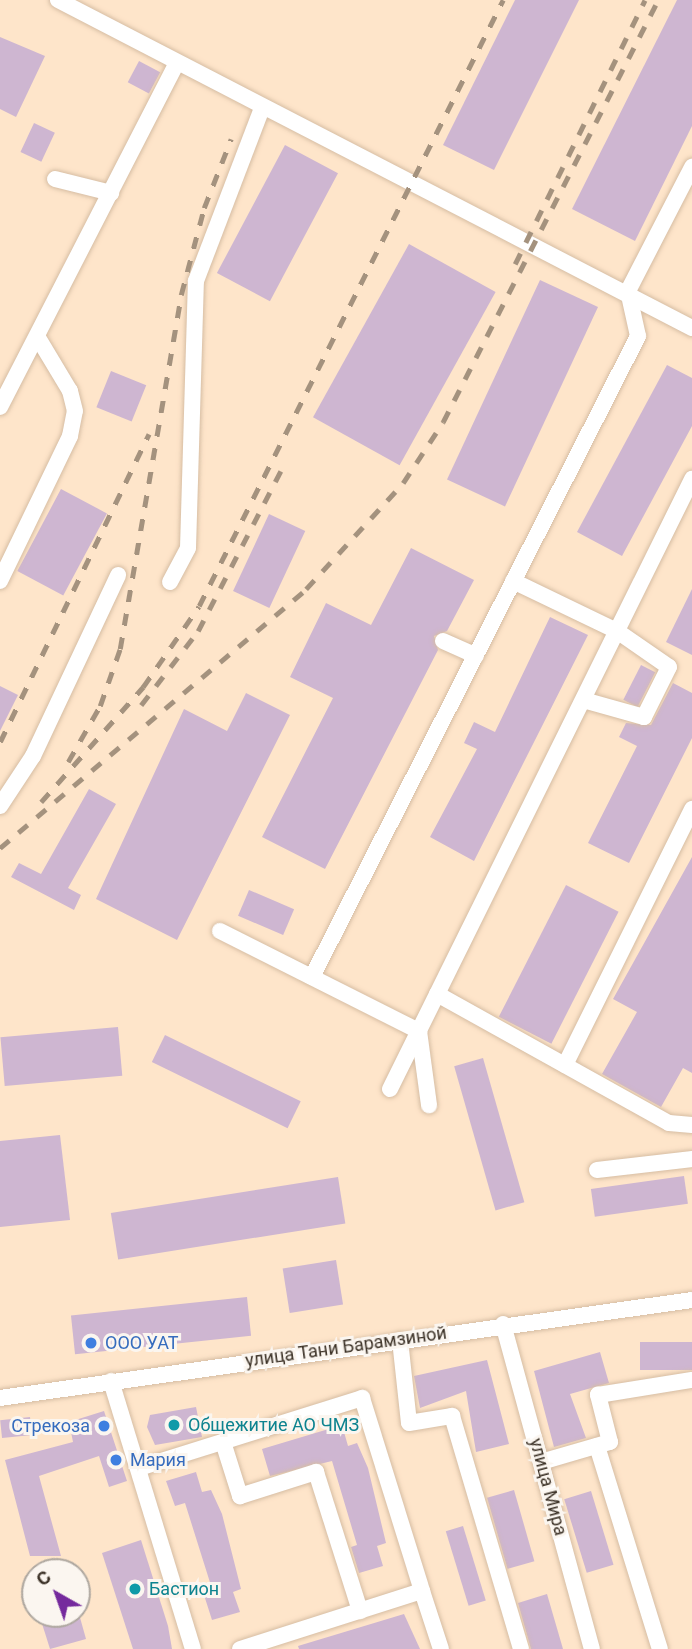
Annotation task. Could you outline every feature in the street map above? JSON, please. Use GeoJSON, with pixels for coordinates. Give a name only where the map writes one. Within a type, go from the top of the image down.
{"type":"FeatureCollection","features":[{"type":"Feature","properties":{"kind":"street"},"geometry":{"type":"LineString","coordinates":[[58,0],[262,108],[628,290],[692,328]]}},
{"type":"Feature","properties":{"kind":"street"},"geometry":{"type":"LineString","coordinates":[[0,407],[176,64]]}},
{"type":"Feature","properties":{"kind":"street"},"geometry":{"type":"LineString","coordinates":[[170,582],[188,548],[195,281],[262,108]]}},
{"type":"Feature","properties":{"kind":"street"},"geometry":{"type":"LineString","coordinates":[[312,977],[638,337],[628,290],[692,167]]}},
{"type":"Feature","properties":{"kind":"street"},"geometry":{"type":"LineString","coordinates":[[55,179],[111,193]]}},
{"type":"Feature","properties":{"kind":"street"},"geometry":{"type":"LineString","coordinates":[[0,581],[74,418],[71,391],[37,336]]}},
{"type":"Feature","properties":{"kind":"street"},"geometry":{"type":"LineString","coordinates":[[390,1089],[692,479]]}},
{"type":"Feature","properties":{"kind":"street"},"geometry":{"type":"LineString","coordinates":[[0,806],[33,756],[118,575]]}},
{"type":"Feature","properties":{"kind":"street"},"geometry":{"type":"LineString","coordinates":[[513,581],[617,631],[669,667],[644,717],[583,700]]}},
{"type":"Feature","properties":{"kind":"street"},"geometry":{"type":"LineString","coordinates":[[443,641],[476,656]]}},
{"type":"Feature","properties":{"kind":"street"},"geometry":{"type":"LineString","coordinates":[[565,1065],[692,809]]}},
{"type":"Feature","properties":{"kind":"street"},"geometry":{"type":"LineString","coordinates":[[220,931],[419,1031]]}},
{"type":"Feature","properties":{"kind":"street"},"geometry":{"type":"LineString","coordinates":[[438,994],[668,1123],[692,1125]]}},
{"type":"Feature","properties":{"kind":"street"},"geometry":{"type":"LineString","coordinates":[[419,1031],[429,1105]]}},
{"type":"Feature","properties":{"kind":"street"},"geometry":{"type":"LineString","coordinates":[[597,1170],[692,1159]]}},
{"type":"Feature","properties":{"kind":"street","name":"улица Тани Барамзиной"},"geometry":{"type":"LineString","coordinates":[[0,1398],[503,1324],[692,1300]]}},
{"type":"Feature","properties":{"kind":"street","name":"улица Мира"},"geometry":{"type":"LineString","coordinates":[[503,1324],[592,1649]]}},
{"type":"Feature","properties":{"kind":"street"},"geometry":{"type":"LineString","coordinates":[[400,1340],[409,1423],[452,1416],[521,1649]]}},
{"type":"Feature","properties":{"kind":"street"},"geometry":{"type":"LineString","coordinates":[[541,1462],[610,1443],[598,1395],[692,1380]]}},
{"type":"Feature","properties":{"kind":"street"},"geometry":{"type":"LineString","coordinates":[[111,1381],[193,1649]]}},
{"type":"Feature","properties":{"kind":"street"},"geometry":{"type":"LineString","coordinates":[[139,1468],[362,1398],[441,1649]]}},
{"type":"Feature","properties":{"kind":"street"},"geometry":{"type":"LineString","coordinates":[[223,1442],[240,1496],[316,1472],[360,1611]]}},
{"type":"Feature","properties":{"kind":"street"},"geometry":{"type":"LineString","coordinates":[[597,1446],[660,1649]]}},
{"type":"Feature","properties":{"kind":"street"},"geometry":{"type":"LineString","coordinates":[[240,1649],[278,1643],[360,1611],[422,1591]]}},
{"type":"Feature","properties":{"kind":"building"},"geometry":{"type":"Polygon","coordinates":[[[515,0],[579,0],[494,170],[443,145],[515,0]]]}},
{"type":"Feature","properties":{"kind":"building"},"geometry":{"type":"Polygon","coordinates":[[[677,0],[692,0],[692,126],[635,241],[572,209],[677,0]]]}},
{"type":"Feature","properties":{"kind":"building"},"geometry":{"type":"Polygon","coordinates":[[[0,37],[45,56],[16,117],[0,109],[0,37]]]}},
{"type":"Feature","properties":{"kind":"building"},"geometry":{"type":"Polygon","coordinates":[[[139,61],[160,72],[149,93],[128,82],[139,61]]]}},
{"type":"Feature","properties":{"kind":"building"},"geometry":{"type":"Polygon","coordinates":[[[34,123],[55,133],[41,162],[20,152],[34,123]]]}},
{"type":"Feature","properties":{"kind":"building"},"geometry":{"type":"Polygon","coordinates":[[[285,145],[338,173],[270,301],[217,273],[285,145]]]}},
{"type":"Feature","properties":{"kind":"building"},"geometry":{"type":"Polygon","coordinates":[[[409,244],[496,292],[400,465],[313,417],[409,244]]]}},
{"type":"Feature","properties":{"kind":"building"},"geometry":{"type":"Polygon","coordinates":[[[540,280],[598,307],[505,506],[447,479],[540,280]]]}},
{"type":"Feature","properties":{"kind":"building"},"geometry":{"type":"Polygon","coordinates":[[[667,365],[692,378],[692,426],[622,556],[577,532],[667,365]]]}},
{"type":"Feature","properties":{"kind":"building"},"geometry":{"type":"Polygon","coordinates":[[[111,371],[146,385],[132,421],[96,407],[111,371]]]}},
{"type":"Feature","properties":{"kind":"building"},"geometry":{"type":"Polygon","coordinates":[[[61,489],[107,513],[63,596],[17,571],[61,489]]]}},
{"type":"Feature","properties":{"kind":"building"},"geometry":{"type":"Polygon","coordinates":[[[269,514],[305,531],[269,608],[233,591],[269,514]]]}},
{"type":"Feature","properties":{"kind":"building"},"geometry":{"type":"Polygon","coordinates":[[[411,548],[474,580],[447,631],[434,636],[438,650],[325,869],[262,837],[333,698],[290,677],[326,603],[371,625],[411,548]]]}},
{"type":"Feature","properties":{"kind":"building"},"geometry":{"type":"Polygon","coordinates":[[[692,589],[692,655],[666,642],[692,589]]]}},
{"type":"Feature","properties":{"kind":"building"},"geometry":{"type":"Polygon","coordinates":[[[550,617],[588,635],[474,861],[430,837],[477,749],[464,743],[474,722],[495,732],[550,617]]]}},
{"type":"Feature","properties":{"kind":"building"},"geometry":{"type":"Polygon","coordinates":[[[641,665],[655,672],[638,707],[623,700],[641,665]]]}},
{"type":"Feature","properties":{"kind":"building"},"geometry":{"type":"Polygon","coordinates":[[[673,683],[692,693],[692,738],[629,863],[588,843],[637,746],[619,737],[626,723],[651,725],[673,683]]]}},
{"type":"Feature","properties":{"kind":"building"},"geometry":{"type":"Polygon","coordinates":[[[0,686],[18,695],[0,731],[0,686]]]}},
{"type":"Feature","properties":{"kind":"building"},"geometry":{"type":"Polygon","coordinates":[[[246,693],[290,715],[177,940],[96,899],[184,709],[227,731],[246,693]]]}},
{"type":"Feature","properties":{"kind":"building"},"geometry":{"type":"Polygon","coordinates":[[[89,789],[116,804],[68,888],[81,895],[74,910],[11,877],[19,863],[41,874],[89,789]]]}},
{"type":"Feature","properties":{"kind":"building"},"geometry":{"type":"Polygon","coordinates":[[[692,857],[692,1073],[683,1068],[661,1107],[602,1074],[637,1012],[613,999],[692,857]]]}},
{"type":"Feature","properties":{"kind":"building"},"geometry":{"type":"Polygon","coordinates":[[[566,885],[619,912],[551,1044],[499,1017],[566,885]]]}},
{"type":"Feature","properties":{"kind":"building"},"geometry":{"type":"Polygon","coordinates":[[[249,890],[294,909],[283,935],[238,916],[249,890]]]}},
{"type":"Feature","properties":{"kind":"building"},"geometry":{"type":"Polygon","coordinates":[[[118,1027],[122,1076],[5,1086],[0,1037],[118,1027]]]}},
{"type":"Feature","properties":{"kind":"building"},"geometry":{"type":"Polygon","coordinates":[[[165,1035],[301,1101],[288,1128],[152,1062],[165,1035]]]}},
{"type":"Feature","properties":{"kind":"building"},"geometry":{"type":"Polygon","coordinates":[[[483,1058],[524,1202],[496,1210],[454,1066],[483,1058]]]}},
{"type":"Feature","properties":{"kind":"building"},"geometry":{"type":"Polygon","coordinates":[[[60,1135],[70,1220],[0,1227],[0,1141],[60,1135]]]}},
{"type":"Feature","properties":{"kind":"building"},"geometry":{"type":"Polygon","coordinates":[[[684,1176],[688,1204],[595,1217],[591,1189],[684,1176]]]}},
{"type":"Feature","properties":{"kind":"building"},"geometry":{"type":"Polygon","coordinates":[[[338,1177],[345,1223],[118,1259],[111,1213],[338,1177]]]}},
{"type":"Feature","properties":{"kind":"building"},"geometry":{"type":"Polygon","coordinates":[[[336,1260],[343,1304],[290,1313],[283,1268],[336,1260]]]}},
{"type":"Feature","properties":{"kind":"building"},"geometry":{"type":"Polygon","coordinates":[[[247,1297],[251,1336],[75,1354],[71,1316],[247,1297]]]}},
{"type":"Feature","properties":{"kind":"building"},"geometry":{"type":"Polygon","coordinates":[[[640,1342],[692,1342],[692,1370],[640,1370],[640,1342]]]}},
{"type":"Feature","properties":{"kind":"building"},"geometry":{"type":"Polygon","coordinates":[[[600,1352],[609,1383],[570,1394],[586,1438],[554,1447],[534,1371],[600,1352]]]}},
{"type":"Feature","properties":{"kind":"building"},"geometry":{"type":"Polygon","coordinates":[[[487,1360],[509,1444],[476,1452],[466,1391],[420,1408],[414,1376],[487,1360]]]}},
{"type":"Feature","properties":{"kind":"building","name":"Общежитие АО ЧМЗ"},"geometry":{"type":"Polygon","coordinates":[[[196,1407],[202,1437],[155,1445],[147,1427],[150,1415],[196,1407]]]}},
{"type":"Feature","properties":{"kind":"building"},"geometry":{"type":"Polygon","coordinates":[[[104,1411],[127,1481],[109,1487],[99,1456],[39,1476],[61,1556],[30,1556],[5,1460],[73,1442],[69,1422],[104,1411]]]}},
{"type":"Feature","properties":{"kind":"building"},"geometry":{"type":"Polygon","coordinates":[[[30,1417],[32,1435],[2,1438],[0,1420],[30,1417]]]}},
{"type":"Feature","properties":{"kind":"building"},"geometry":{"type":"Polygon","coordinates":[[[342,1425],[348,1446],[357,1443],[368,1468],[386,1543],[377,1546],[383,1566],[359,1573],[351,1547],[357,1545],[332,1461],[270,1476],[262,1449],[342,1425]]]}},
{"type":"Feature","properties":{"kind":"building"},"geometry":{"type":"Polygon","coordinates":[[[196,1472],[202,1492],[211,1490],[222,1514],[241,1589],[233,1592],[240,1612],[212,1620],[204,1595],[213,1592],[185,1503],[175,1506],[166,1481],[196,1472]]]}},
{"type":"Feature","properties":{"kind":"building"},"geometry":{"type":"Polygon","coordinates":[[[514,1490],[534,1561],[507,1569],[487,1498],[514,1490]]]}},
{"type":"Feature","properties":{"kind":"building"},"geometry":{"type":"Polygon","coordinates":[[[591,1491],[614,1565],[587,1573],[564,1499],[591,1491]]]}},
{"type":"Feature","properties":{"kind":"building"},"geometry":{"type":"Polygon","coordinates":[[[463,1526],[486,1601],[469,1606],[446,1531],[463,1526]]]}},
{"type":"Feature","properties":{"kind":"building","name":"Бастион"},"geometry":{"type":"Polygon","coordinates":[[[141,1540],[168,1626],[172,1649],[133,1649],[102,1553],[141,1540]]]}},
{"type":"Feature","properties":{"kind":"building"},"geometry":{"type":"Polygon","coordinates":[[[547,1594],[563,1649],[531,1649],[518,1603],[547,1594]]]}},
{"type":"Feature","properties":{"kind":"building"},"geometry":{"type":"Polygon","coordinates":[[[404,1614],[420,1649],[299,1649],[298,1646],[404,1614]]]}},
{"type":"Feature","properties":{"kind":"building"},"geometry":{"type":"Polygon","coordinates":[[[43,1628],[83,1628],[86,1639],[50,1649],[43,1628]]]}},
{"type":"Feature","properties":{"kind":"railway"},"geometry":{"type":"LineString","coordinates":[[41,802],[143,687],[199,606],[503,0]]}},
{"type":"Feature","properties":{"kind":"railway"},"geometry":{"type":"LineString","coordinates":[[515,264],[645,0]]}},
{"type":"Feature","properties":{"kind":"railway"},"geometry":{"type":"LineString","coordinates":[[0,848],[306,589],[403,483],[443,422],[658,0]]}},
{"type":"Feature","properties":{"kind":"railway"},"geometry":{"type":"LineString","coordinates":[[68,762],[100,706],[120,649],[181,295],[204,208],[231,139]]}},
{"type":"Feature","properties":{"kind":"railway"},"geometry":{"type":"LineString","coordinates":[[0,742],[149,434]]}},
{"type":"Feature","properties":{"kind":"railway"},"geometry":{"type":"LineString","coordinates":[[141,705],[198,631],[281,470]]}},
{"type":"Feature","properties":{"kind":"place","name":"ООО УАТ"},"geometry":{"type":"Point","coordinates":[91,1343]}},
{"type":"Feature","properties":{"kind":"place","name":"Общежитие АО ЧМЗ"},"geometry":{"type":"Point","coordinates":[174,1425]}},
{"type":"Feature","properties":{"kind":"place","name":"Стрекоза"},"geometry":{"type":"Point","coordinates":[104,1426]}},
{"type":"Feature","properties":{"kind":"place","name":"Мария"},"geometry":{"type":"Point","coordinates":[116,1460]}},
{"type":"Feature","properties":{"kind":"place","name":"Бастион"},"geometry":{"type":"Point","coordinates":[135,1589]}}]}
